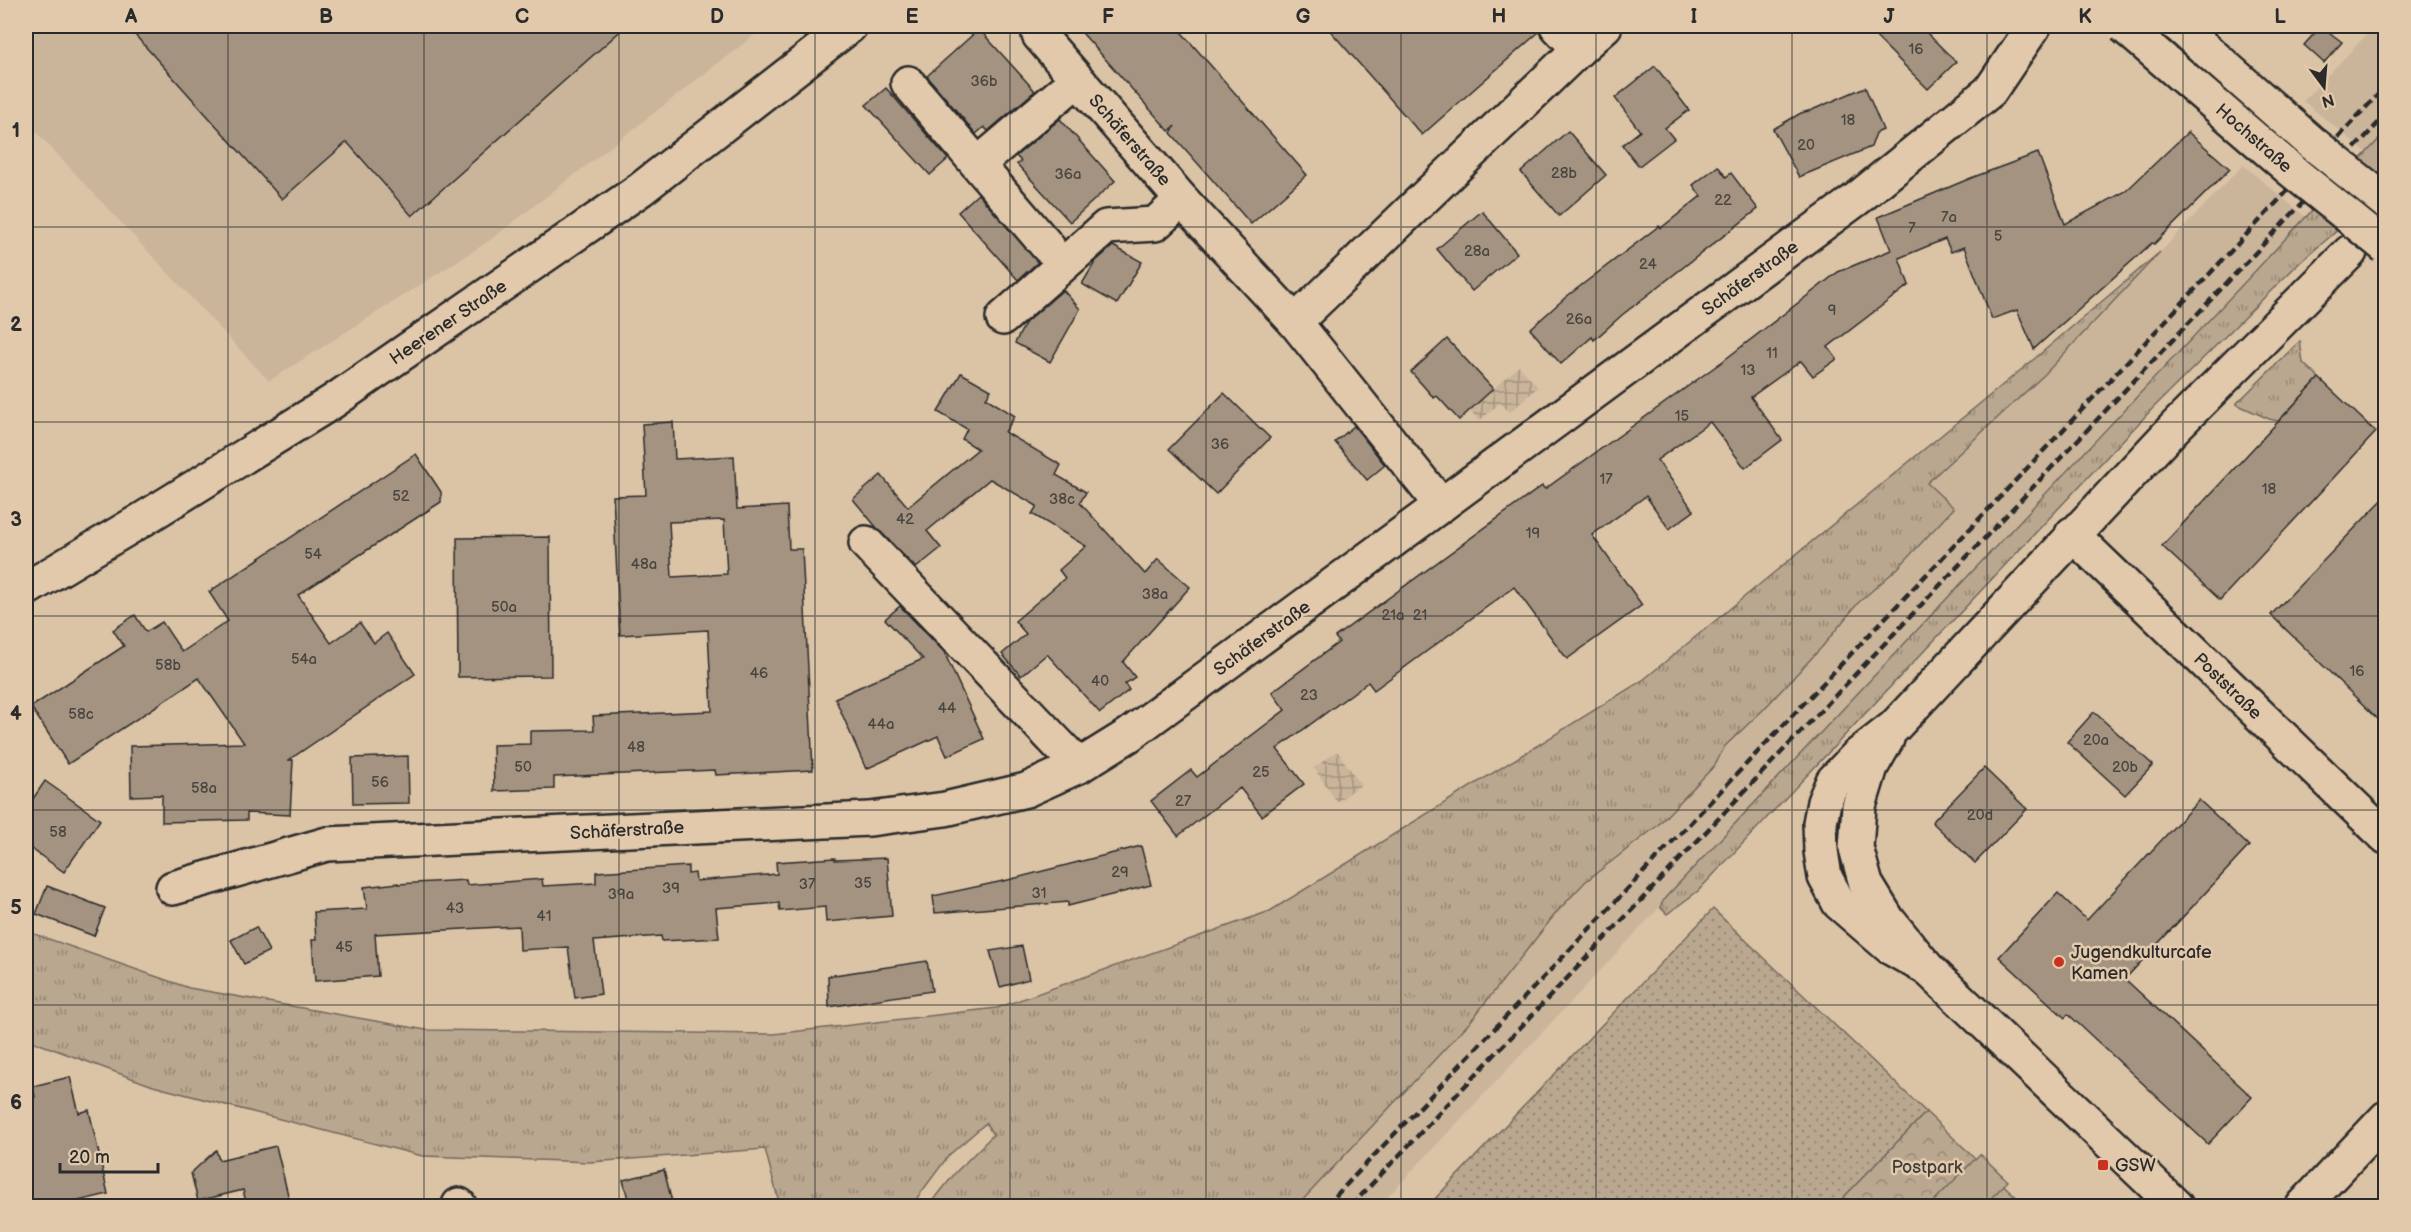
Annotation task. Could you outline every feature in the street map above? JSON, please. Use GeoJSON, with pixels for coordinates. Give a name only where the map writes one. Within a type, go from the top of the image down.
{"type":"FeatureCollection","features":[{"type":"Feature","properties":{"kind":"street","name":"Heerener Straße"},"geometry":{"type":"LineString","coordinates":[[26,589],[332,402],[641,189],[850,26]]}},
{"type":"Feature","properties":{"kind":"street"},"geometry":{"type":"LineString","coordinates":[[1295,322],[1568,37],[1605,26]]}},
{"type":"Feature","properties":{"kind":"street","name":"Schäferstraße"},"geometry":{"type":"LineString","coordinates":[[173,888],[327,844],[870,819],[945,808],[1026,790],[1079,766],[1129,735],[1858,198],[1990,91],[2034,26]]}},
{"type":"Feature","properties":{"kind":"street","name":"Hochstraße"},"geometry":{"type":"LineString","coordinates":[[2124,26],[2291,170],[2385,247]]}},
{"type":"Feature","properties":{"kind":"street","name":"Hochstraße"},"geometry":{"type":"LineString","coordinates":[[2179,26],[2310,142],[2385,202]]}},
{"type":"Feature","properties":{"kind":"street","name":"Schäferstraße"},"geometry":{"type":"LineString","coordinates":[[1039,35],[1182,200],[1295,322],[1441,505]]}},
{"type":"Feature","properties":{"kind":"street","name":"Schäferstraße"},"geometry":{"type":"LineString","coordinates":[[978,164],[1077,80]]}},
{"type":"Feature","properties":{"kind":"street"},"geometry":{"type":"LineString","coordinates":[[908,82],[1048,247]]}},
{"type":"Feature","properties":{"kind":"street","name":"Schäferstraße"},"geometry":{"type":"LineString","coordinates":[[1003,318],[1106,227],[1155,224],[1182,200]]}},
{"type":"Feature","properties":{"kind":"street"},"geometry":{"type":"LineString","coordinates":[[2176,1206],[1928,969],[1891,948],[1839,903],[1825,878],[1820,823],[1824,802],[1833,781],[1857,756],[1894,727],[2072,534],[2350,252]]}},
{"type":"Feature","properties":{"kind":"street","name":"Poststraße"},"geometry":{"type":"LineString","coordinates":[[2072,534],[2385,837]]}},
{"type":"Feature","properties":{"kind":"street"},"geometry":{"type":"LineString","coordinates":[[866,543],[1079,766]]}},
{"type":"Feature","properties":{"kind":"street"},"geometry":{"type":"LineString","coordinates":[[2302,1206],[2385,1118]]}},
{"type":"Feature","properties":{"kind":"shaded area"},"geometry":{"type":"Polygon","coordinates":[[[26,26],[766,26],[489,241],[269,381],[26,121],[26,26]]]}},
{"type":"Feature","properties":{"kind":"shaded area"},"geometry":{"type":"Polygon","coordinates":[[[2375,26],[2385,26],[2385,133],[2367,153],[2303,101],[2375,26]]]}},
{"type":"Feature","properties":{"kind":"shaded area"},"geometry":{"type":"Polygon","coordinates":[[[2243,165],[2306,217],[1665,898],[1660,907],[1379,1206],[1297,1206],[1470,1022],[1556,913],[1585,882],[1657,826],[1715,765],[1725,746],[1762,711],[1822,647],[1858,603],[1898,568],[1954,508],[1927,484],[2044,375],[2243,165]]]}},
{"type":"Feature","properties":{"kind":"shaded area"},"geometry":{"type":"Polygon","coordinates":[[[1519,366],[1538,387],[1510,412],[1500,403],[1479,421],[1470,410],[1519,366]]]}},
{"type":"Feature","properties":{"kind":"shaded area"},"geometry":{"type":"Polygon","coordinates":[[[1337,751],[1361,785],[1337,802],[1314,768],[1337,751]]]}},
{"type":"Feature","properties":{"kind":"green space"},"geometry":{"type":"Polygon","coordinates":[[[2385,133],[2385,190],[2299,263],[2153,408],[1698,891],[1667,914],[1660,907],[1665,898],[2385,133]]]}},
{"type":"Feature","properties":{"kind":"green space"},"geometry":{"type":"Polygon","coordinates":[[[2160,252],[2044,375],[1927,483],[1954,508],[1898,568],[1858,603],[1822,647],[1762,711],[1725,746],[1715,765],[1657,826],[1585,882],[1556,913],[1470,1022],[1297,1206],[929,1206],[956,1172],[993,1135],[986,1123],[949,1155],[911,1206],[780,1206],[765,1149],[591,1162],[422,1156],[153,1086],[26,1039],[26,931],[189,988],[426,1030],[774,1034],[997,1008],[1270,911],[1643,680],[2033,360],[2160,252]]]}},
{"type":"Feature","properties":{"kind":"green space"},"geometry":{"type":"Polygon","coordinates":[[[2300,341],[2303,363],[2319,378],[2278,421],[2236,404],[2300,341]]]}},
{"type":"Feature","properties":{"kind":"green space"},"geometry":{"type":"Polygon","coordinates":[[[1713,909],[1926,1112],[1835,1206],[1428,1206],[1713,909]]]}},
{"type":"Feature","properties":{"kind":"green space","name":"Postpark"},"geometry":{"type":"Polygon","coordinates":[[[1926,1112],[2026,1206],[1835,1206],[1926,1112]]]}},
{"type":"Feature","properties":{"kind":"green space"},"geometry":{"type":"Polygon","coordinates":[[[1980,1154],[2008,1181],[1983,1206],[1929,1206],[1980,1154]]]}},
{"type":"Feature","properties":{"kind":"building"},"geometry":{"type":"Polygon","coordinates":[[[127,26],[626,26],[412,216],[347,142],[282,199],[127,26]]]}},
{"type":"Feature","properties":{"kind":"building"},"geometry":{"type":"Polygon","coordinates":[[[1076,26],[1176,26],[1307,175],[1251,224],[1171,133],[1175,126],[1169,131],[1076,26]]]}},
{"type":"Feature","properties":{"kind":"building"},"geometry":{"type":"Polygon","coordinates":[[[1326,26],[1539,26],[1539,32],[1422,135],[1326,26]]]}},
{"type":"Feature","properties":{"kind":"building"},"geometry":{"type":"Polygon","coordinates":[[[1865,26],[1920,26],[1956,62],[1928,89],[1865,26]]]}},
{"type":"Feature","properties":{"kind":"building"},"geometry":{"type":"Polygon","coordinates":[[[2321,26],[2342,42],[2324,63],[2304,45],[2321,26]]]}},
{"type":"Feature","properties":{"kind":"building"},"geometry":{"type":"Polygon","coordinates":[[[979,29],[1035,91],[988,131],[984,127],[976,134],[927,76],[979,29]]]}},
{"type":"Feature","properties":{"kind":"building"},"geometry":{"type":"Polygon","coordinates":[[[1655,66],[1689,110],[1665,128],[1674,139],[1639,166],[1622,145],[1640,131],[1615,98],[1655,66]]]}},
{"type":"Feature","properties":{"kind":"building"},"geometry":{"type":"Polygon","coordinates":[[[1865,87],[1883,130],[1876,133],[1871,147],[1799,177],[1773,129],[1801,113],[1865,87]]]}},
{"type":"Feature","properties":{"kind":"building"},"geometry":{"type":"Polygon","coordinates":[[[886,88],[948,159],[930,175],[866,105],[886,88]]]}},
{"type":"Feature","properties":{"kind":"building"},"geometry":{"type":"Polygon","coordinates":[[[1060,119],[1115,181],[1070,222],[1017,164],[1021,161],[1016,156],[1060,119]]]}},
{"type":"Feature","properties":{"kind":"building"},"geometry":{"type":"Polygon","coordinates":[[[1568,131],[1606,175],[1559,216],[1521,172],[1568,131]]]}},
{"type":"Feature","properties":{"kind":"building"},"geometry":{"type":"Polygon","coordinates":[[[2188,132],[2230,169],[2154,244],[2152,243],[2034,349],[2017,310],[1992,319],[1964,247],[1951,252],[1945,239],[1899,258],[1909,285],[1828,347],[1837,359],[1813,376],[1801,361],[1751,397],[1782,440],[1745,468],[1710,422],[1657,460],[1694,511],[1669,529],[1646,496],[1592,535],[1642,605],[1567,659],[1514,587],[1374,690],[1368,682],[1277,749],[1304,784],[1262,816],[1240,788],[1178,836],[1151,801],[1191,770],[1197,777],[1285,710],[1272,692],[1339,642],[1335,637],[1542,486],[1545,489],[1723,361],[1838,272],[1891,250],[1878,217],[2038,153],[2065,224],[2126,191],[2188,132]]]}},
{"type":"Feature","properties":{"kind":"building"},"geometry":{"type":"Polygon","coordinates":[[[1718,166],[1726,177],[1731,173],[1758,209],[1622,315],[1594,340],[1592,337],[1561,364],[1530,329],[1566,297],[1701,196],[1693,185],[1718,166]]]}},
{"type":"Feature","properties":{"kind":"building"},"geometry":{"type":"Polygon","coordinates":[[[978,194],[1038,262],[1018,280],[958,212],[978,194]]]}},
{"type":"Feature","properties":{"kind":"building"},"geometry":{"type":"Polygon","coordinates":[[[1482,211],[1517,253],[1472,291],[1437,249],[1482,211]]]}},
{"type":"Feature","properties":{"kind":"building"},"geometry":{"type":"Polygon","coordinates":[[[1113,246],[1142,262],[1117,304],[1082,284],[1095,262],[1113,246]]]}},
{"type":"Feature","properties":{"kind":"building"},"geometry":{"type":"Polygon","coordinates":[[[1063,290],[1080,309],[1050,362],[1015,343],[1026,322],[1063,290]]]}},
{"type":"Feature","properties":{"kind":"building"},"geometry":{"type":"Polygon","coordinates":[[[1447,339],[1493,389],[1459,420],[1437,396],[1434,398],[1411,372],[1447,339]]]}},
{"type":"Feature","properties":{"kind":"building"},"geometry":{"type":"Polygon","coordinates":[[[961,373],[991,390],[986,398],[1015,416],[1005,432],[1061,465],[1056,475],[1086,492],[1080,503],[1145,574],[1158,559],[1190,587],[1123,662],[1135,677],[1125,684],[1129,690],[1100,713],[1047,654],[1021,676],[1002,654],[1026,634],[1015,621],[1065,578],[1059,570],[1086,546],[1032,514],[1037,506],[990,479],[927,531],[941,548],[916,568],[877,528],[853,499],[881,475],[908,507],[978,449],[962,439],[967,429],[938,412],[961,373]]]}},
{"type":"Feature","properties":{"kind":"building"},"geometry":{"type":"Polygon","coordinates":[[[2319,378],[2376,432],[2220,600],[2162,546],[2319,378]]]}},
{"type":"Feature","properties":{"kind":"building"},"geometry":{"type":"Polygon","coordinates":[[[1224,393],[1270,438],[1216,494],[1169,449],[1224,393]]]}},
{"type":"Feature","properties":{"kind":"building"},"geometry":{"type":"Polygon","coordinates":[[[673,422],[675,459],[734,456],[737,509],[787,506],[789,549],[802,549],[813,770],[716,775],[715,770],[554,777],[554,789],[494,791],[493,745],[530,744],[530,731],[594,730],[593,716],[712,711],[708,630],[620,635],[613,496],[646,495],[642,424],[673,422]],[[724,520],[669,522],[672,577],[727,574],[724,520]]]}},
{"type":"Feature","properties":{"kind":"building"},"geometry":{"type":"Polygon","coordinates":[[[1354,426],[1385,465],[1367,480],[1335,442],[1354,426]]]}},
{"type":"Feature","properties":{"kind":"building"},"geometry":{"type":"Polygon","coordinates":[[[416,454],[441,492],[441,502],[298,595],[331,643],[360,623],[374,643],[387,633],[415,674],[289,760],[293,760],[290,815],[247,813],[247,820],[162,822],[162,795],[131,796],[130,746],[244,743],[199,678],[68,764],[31,707],[124,646],[113,630],[135,615],[146,632],[162,622],[182,652],[228,621],[209,592],[416,454]]]}},
{"type":"Feature","properties":{"kind":"building"},"geometry":{"type":"Polygon","coordinates":[[[2385,497],[2385,726],[2271,615],[2385,497]]]}},
{"type":"Feature","properties":{"kind":"building"},"geometry":{"type":"Polygon","coordinates":[[[550,537],[551,676],[458,677],[457,538],[550,537]]]}},
{"type":"Feature","properties":{"kind":"building"},"geometry":{"type":"Polygon","coordinates":[[[900,606],[944,652],[984,739],[947,756],[938,736],[866,769],[835,698],[923,659],[885,619],[900,606]]]}},
{"type":"Feature","properties":{"kind":"building"},"geometry":{"type":"Polygon","coordinates":[[[2094,712],[2153,765],[2125,795],[2067,742],[2094,712]]]}},
{"type":"Feature","properties":{"kind":"building"},"geometry":{"type":"Polygon","coordinates":[[[408,756],[409,803],[353,804],[352,758],[408,756]]]}},
{"type":"Feature","properties":{"kind":"building"},"geometry":{"type":"Polygon","coordinates":[[[1984,768],[2027,809],[1975,863],[1932,822],[1984,768]]]}},
{"type":"Feature","properties":{"kind":"building"},"geometry":{"type":"Polygon","coordinates":[[[45,781],[100,820],[64,872],[26,845],[26,809],[45,781]]]}},
{"type":"Feature","properties":{"kind":"building"},"geometry":{"type":"Polygon","coordinates":[[[2199,800],[2249,846],[2125,979],[2252,1097],[2208,1144],[2068,1014],[2065,1018],[1999,957],[2058,893],[2087,920],[2199,800]]]}},
{"type":"Feature","properties":{"kind":"building"},"geometry":{"type":"Polygon","coordinates":[[[1141,846],[1151,885],[1068,906],[1068,902],[935,913],[933,896],[1008,880],[1141,846]]]}},
{"type":"Feature","properties":{"kind":"building"},"geometry":{"type":"Polygon","coordinates":[[[835,858],[835,860],[887,858],[892,916],[826,922],[825,907],[780,911],[779,903],[716,908],[719,938],[662,941],[661,936],[594,941],[601,994],[575,998],[568,947],[520,950],[519,926],[375,934],[378,976],[315,981],[312,940],[316,940],[314,912],[367,909],[364,887],[466,880],[467,885],[542,879],[543,886],[596,883],[596,872],[688,866],[688,874],[695,873],[696,881],[777,874],[776,862],[835,858]]]}},
{"type":"Feature","properties":{"kind":"building"},"geometry":{"type":"Polygon","coordinates":[[[47,886],[105,908],[94,936],[36,914],[47,886]]]}},
{"type":"Feature","properties":{"kind":"building"},"geometry":{"type":"Polygon","coordinates":[[[256,927],[269,951],[244,964],[231,940],[256,927]]]}},
{"type":"Feature","properties":{"kind":"building"},"geometry":{"type":"Polygon","coordinates":[[[1022,946],[1029,979],[1000,987],[990,951],[1022,946]]]}},
{"type":"Feature","properties":{"kind":"building"},"geometry":{"type":"Polygon","coordinates":[[[927,961],[932,991],[829,1007],[828,976],[927,961]]]}},
{"type":"Feature","properties":{"kind":"building"},"geometry":{"type":"Polygon","coordinates":[[[70,1077],[79,1113],[89,1110],[108,1194],[57,1206],[26,1206],[26,1099],[35,1097],[33,1086],[70,1077]]]}},
{"type":"Feature","properties":{"kind":"building"},"geometry":{"type":"Polygon","coordinates":[[[276,1146],[289,1199],[259,1206],[247,1206],[243,1190],[198,1201],[191,1173],[216,1150],[219,1160],[276,1146]]]}},
{"type":"Feature","properties":{"kind":"building"},"geometry":{"type":"Polygon","coordinates":[[[664,1170],[673,1206],[630,1206],[623,1180],[664,1170]]]}},
{"type":"Feature","properties":{"kind":"railway"},"geometry":{"type":"LineString","coordinates":[[1326,1206],[1984,514],[2386,86]]}},
{"type":"Feature","properties":{"kind":"railway"},"geometry":{"type":"LineString","coordinates":[[1351,1206],[2386,115]]}},
{"type":"Feature","properties":{"kind":"place","name":"Jugendkulturcafe Kamen"},"geometry":{"type":"Point","coordinates":[2059,962]}},
{"type":"Feature","properties":{"kind":"place","name":"GSW"},"geometry":{"type":"Point","coordinates":[2103,1165]}}]}
